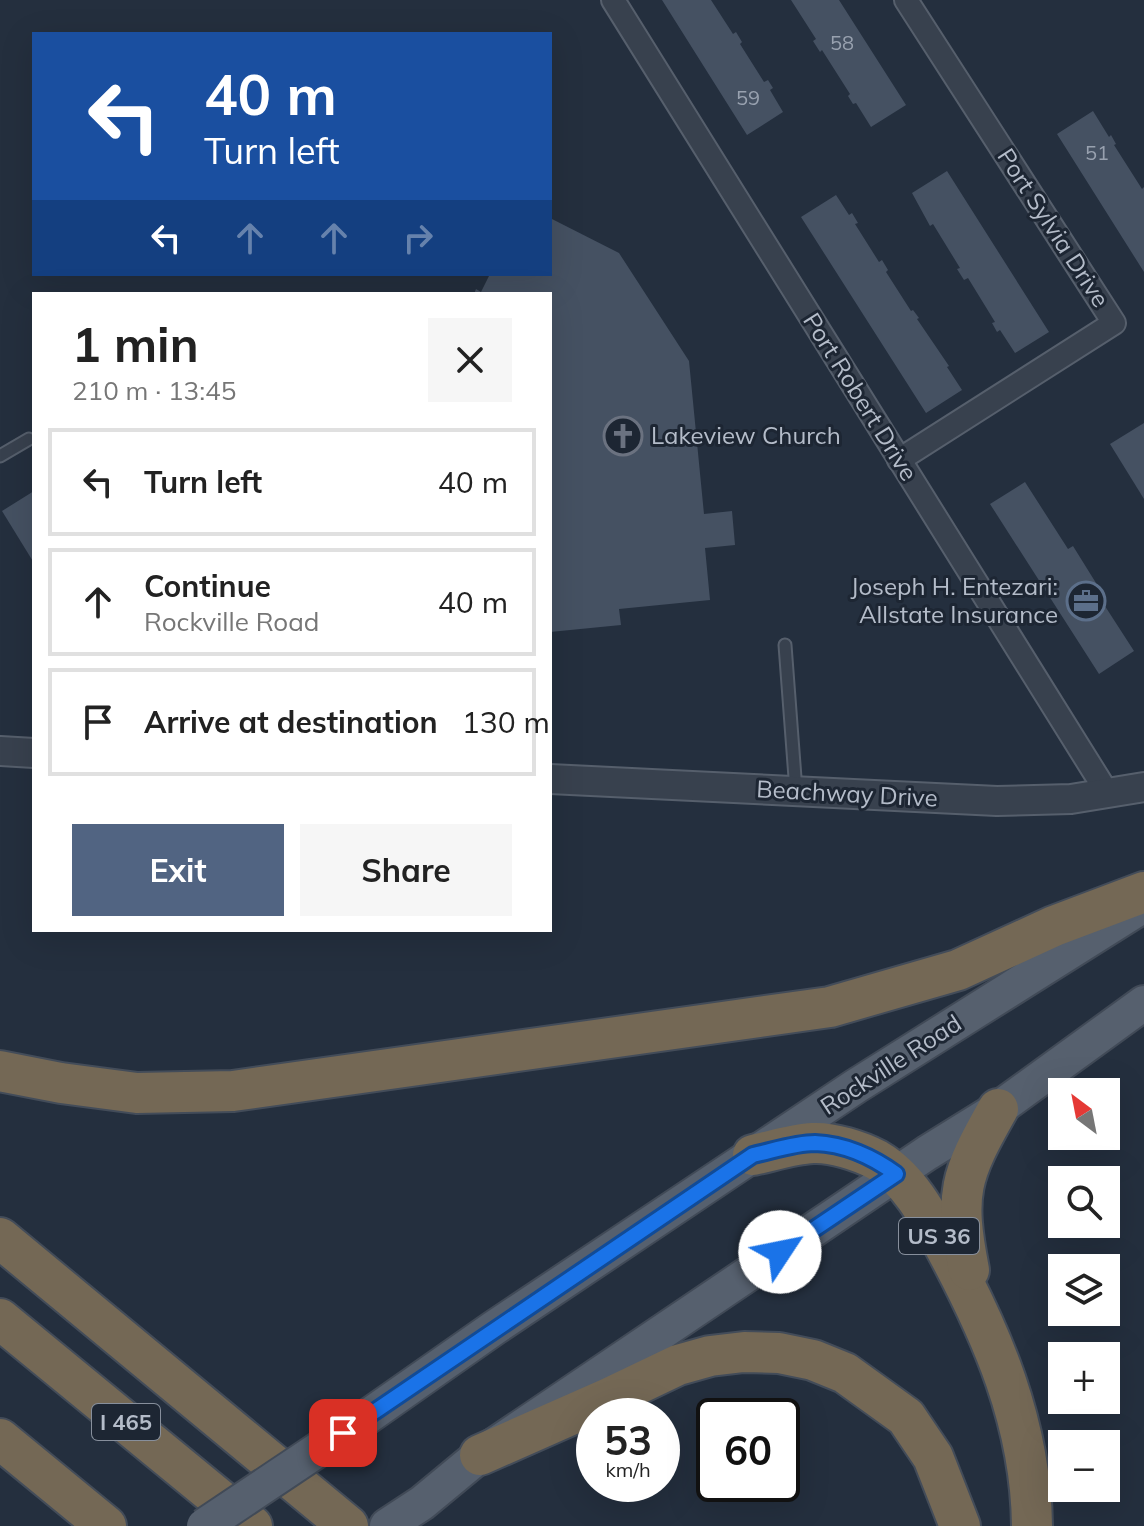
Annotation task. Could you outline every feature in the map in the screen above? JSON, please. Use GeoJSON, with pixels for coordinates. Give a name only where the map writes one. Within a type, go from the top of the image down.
{"type":"FeatureCollection","features":[{"type":"Feature","properties":{"kind":"highway"},"geometry":{"type":"LineString","coordinates":[[0,1071],[137,1093],[233,1091],[830,1007],[958,970],[1054,926],[1144,892]]}},
{"type":"Feature","properties":{"kind":"highway"},"geometry":{"type":"LineString","coordinates":[[975,1302],[962,1231],[963,1187],[973,1154],[998,1109]]}},
{"type":"Feature","properties":{"kind":"highway","name":"US 36"},"geometry":{"type":"LineString","coordinates":[[753,1155],[814,1143],[852,1151],[877,1160],[896,1174],[925,1211],[975,1302],[995,1346],[1017,1416],[1031,1497],[1032,1526]]}},
{"type":"Feature","properties":{"kind":"highway"},"geometry":{"type":"LineString","coordinates":[[0,1238],[348,1526]]}},
{"type":"Feature","properties":{"kind":"highway","name":"I 465"},"geometry":{"type":"LineString","coordinates":[[0,1319],[252,1526]]}},
{"type":"Feature","properties":{"kind":"highway"},"geometry":{"type":"LineString","coordinates":[[480,1455],[678,1365],[721,1354],[779,1353],[813,1360],[845,1373],[906,1417],[933,1457],[960,1526]]}},
{"type":"Feature","properties":{"kind":"highway"},"geometry":{"type":"LineString","coordinates":[[0,1439],[106,1526]]}},
{"type":"Feature","properties":{"kind":"main road","name":"Rockville Road"},"geometry":{"type":"LineString","coordinates":[[204,1526],[856,1086],[1144,905]]}},
{"type":"Feature","properties":{"kind":"main road"},"geometry":{"type":"LineString","coordinates":[[387,1526],[422,1503],[480,1455],[896,1174],[998,1109],[1144,1003]]}},
{"type":"Feature","properties":{"kind":"street","name":"Port Robert Drive"},"geometry":{"type":"LineString","coordinates":[[613,0],[1108,794]]}},
{"type":"Feature","properties":{"kind":"street","name":"Port Sylvia Drive"},"geometry":{"type":"LineString","coordinates":[[899,460],[1114,323],[906,0]]}},
{"type":"Feature","properties":{"kind":"street"},"geometry":{"type":"LineString","coordinates":[[0,751],[32,753]]}},
{"type":"Feature","properties":{"kind":"street","name":"Beachway Drive"},"geometry":{"type":"LineString","coordinates":[[552,779],[1025,801],[1108,794],[1144,787]]}},
{"type":"Feature","properties":{"kind":"lane"},"geometry":{"type":"LineString","coordinates":[[0,456],[29,439]]}},
{"type":"Feature","properties":{"kind":"lane"},"geometry":{"type":"LineString","coordinates":[[785,645],[796,792]]}},
{"type":"Feature","properties":{"kind":"building"},"geometry":{"type":"Polygon","coordinates":[[[662,0],[711,0],[733,34],[736,32],[764,82],[768,80],[773,88],[770,90],[783,112],[747,135],[662,0]]]}},
{"type":"Feature","properties":{"kind":"building"},"geometry":{"type":"Polygon","coordinates":[[[791,0],[839,0],[906,105],[871,127],[856,103],[853,104],[822,50],[820,52],[813,41],[816,39],[791,0]]]}},
{"type":"Feature","properties":{"kind":"building"},"geometry":{"type":"Polygon","coordinates":[[[1093,111],[1109,137],[1111,135],[1142,189],[1144,187],[1144,272],[1057,134],[1093,111]]]}},
{"type":"Feature","properties":{"kind":"building"},"geometry":{"type":"Polygon","coordinates":[[[947,171],[1049,332],[1015,353],[1000,330],[997,332],[992,323],[995,322],[968,278],[964,280],[957,269],[960,268],[933,224],[930,226],[912,193],[947,171]]]}},
{"type":"Feature","properties":{"kind":"building"},"geometry":{"type":"Polygon","coordinates":[[[836,195],[849,215],[852,213],[858,223],[855,224],[879,262],[882,260],[888,270],[886,272],[911,311],[919,318],[962,390],[926,413],[801,217],[836,195]]]}},
{"type":"Feature","properties":{"kind":"building","name":"Lakeview Church"},"geometry":{"type":"Polygon","coordinates":[[[552,219],[619,253],[689,361],[704,514],[732,511],[735,545],[705,548],[710,600],[619,609],[621,625],[552,632],[552,292],[481,292],[489,276],[552,276],[552,219]]]}},
{"type":"Feature","properties":{"kind":"building"},"geometry":{"type":"Polygon","coordinates":[[[1144,423],[1144,499],[1110,444],[1144,423]]]}},
{"type":"Feature","properties":{"kind":"building"},"geometry":{"type":"Polygon","coordinates":[[[1025,482],[1068,549],[1073,546],[1096,583],[1092,586],[1134,651],[1099,674],[990,504],[1025,482]]]}},
{"type":"Feature","properties":{"kind":"building"},"geometry":{"type":"Polygon","coordinates":[[[32,492],[32,560],[2,511],[32,492]]]}},
{"type":"Feature","properties":{"kind":"place","name":"Lakeview Church"},"geometry":{"type":"Point","coordinates":[623,436]}},
{"type":"Feature","properties":{"kind":"place","name":"Joseph H. Entezari: Allstate Insurance"},"geometry":{"type":"Point","coordinates":[1086,601]}},
{"type":"Feature","properties":{"kind":"route"},"geometry":{"type":"LineString","coordinates":[[343,1433],[753,1155],[814,1143],[877,1160],[896,1174],[780,1252]]}}]}
